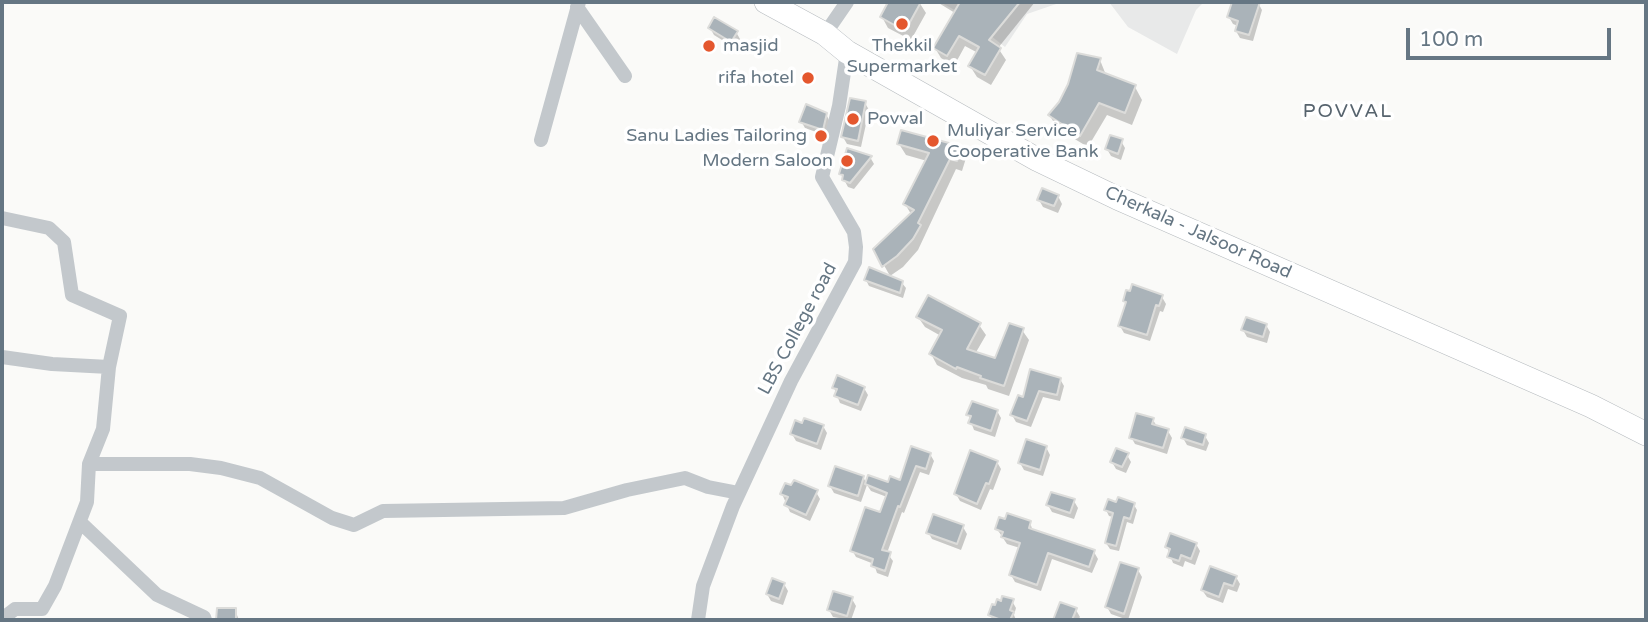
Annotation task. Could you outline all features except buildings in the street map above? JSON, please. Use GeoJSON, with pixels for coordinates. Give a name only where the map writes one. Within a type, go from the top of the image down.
{"type":"FeatureCollection","features":[{"type":"Feature","properties":{"kind":"main road","name":"Cherkala - Jalsoor Road"},"geometry":{"type":"LineString","coordinates":[[766,2],[825,34],[847,52],[1038,160],[1117,198],[1591,406],[1646,434]]}},
{"type":"Feature","properties":{"kind":"street"},"geometry":{"type":"LineString","coordinates":[[825,34],[846,2]]}},
{"type":"Feature","properties":{"kind":"street"},"geometry":{"type":"LineString","coordinates":[[578,5],[625,76]]}},
{"type":"Feature","properties":{"kind":"street"},"geometry":{"type":"LineString","coordinates":[[541,141],[578,5]]}},
{"type":"Feature","properties":{"kind":"street","name":"LBS College road"},"geometry":{"type":"LineString","coordinates":[[698,620],[703,586],[739,493],[791,381],[855,262],[854,232],[822,177],[839,106],[847,52]]}},
{"type":"Feature","properties":{"kind":"street"},"geometry":{"type":"LineString","coordinates":[[2,219],[49,228],[64,242],[72,295],[120,316],[109,367],[103,429],[89,464],[87,502],[80,522],[43,609],[15,609],[2,619]]}},
{"type":"Feature","properties":{"kind":"street"},"geometry":{"type":"LineString","coordinates":[[2,357],[52,364],[109,367]]}},
{"type":"Feature","properties":{"kind":"street"},"geometry":{"type":"LineString","coordinates":[[89,464],[190,464],[221,468],[260,478],[332,518],[354,525],[383,511],[564,508],[627,490],[684,478],[708,487],[739,493]]}},
{"type":"Feature","properties":{"kind":"street"},"geometry":{"type":"LineString","coordinates":[[80,522],[156,594],[204,617],[205,620]]}},
{"type":"Feature","properties":{"kind":"shaded area"},"geometry":{"type":"Polygon","coordinates":[[[940,2],[1062,2],[1027,14],[1005,47],[967,17],[940,2]]]}},
{"type":"Feature","properties":{"kind":"shaded area"},"geometry":{"type":"Polygon","coordinates":[[[1109,2],[1204,2],[1196,10],[1177,54],[1128,27],[1109,2]]]}},
{"type":"Feature","properties":{"kind":"place","name":"Thekkil Supermarket"},"geometry":{"type":"Point","coordinates":[902,24]}},
{"type":"Feature","properties":{"kind":"place","name":"masjid"},"geometry":{"type":"Point","coordinates":[709,46]}},
{"type":"Feature","properties":{"kind":"place","name":"rifa hotel"},"geometry":{"type":"Point","coordinates":[808,78]}},
{"type":"Feature","properties":{"kind":"place","name":"Povval"},"geometry":{"type":"Point","coordinates":[853,119]}},
{"type":"Feature","properties":{"kind":"place","name":"Sanu Ladies Tailoring"},"geometry":{"type":"Point","coordinates":[821,136]}},
{"type":"Feature","properties":{"kind":"place","name":"Muliyar Service Cooperative Bank"},"geometry":{"type":"Point","coordinates":[933,141]}},
{"type":"Feature","properties":{"kind":"place","name":"Modern Saloon"},"geometry":{"type":"Point","coordinates":[847,161]}},
{"type":"Feature","properties":{"kind":"district","name":"POVVAL"},"geometry":{"type":"Point","coordinates":[1348,112]}}]}
